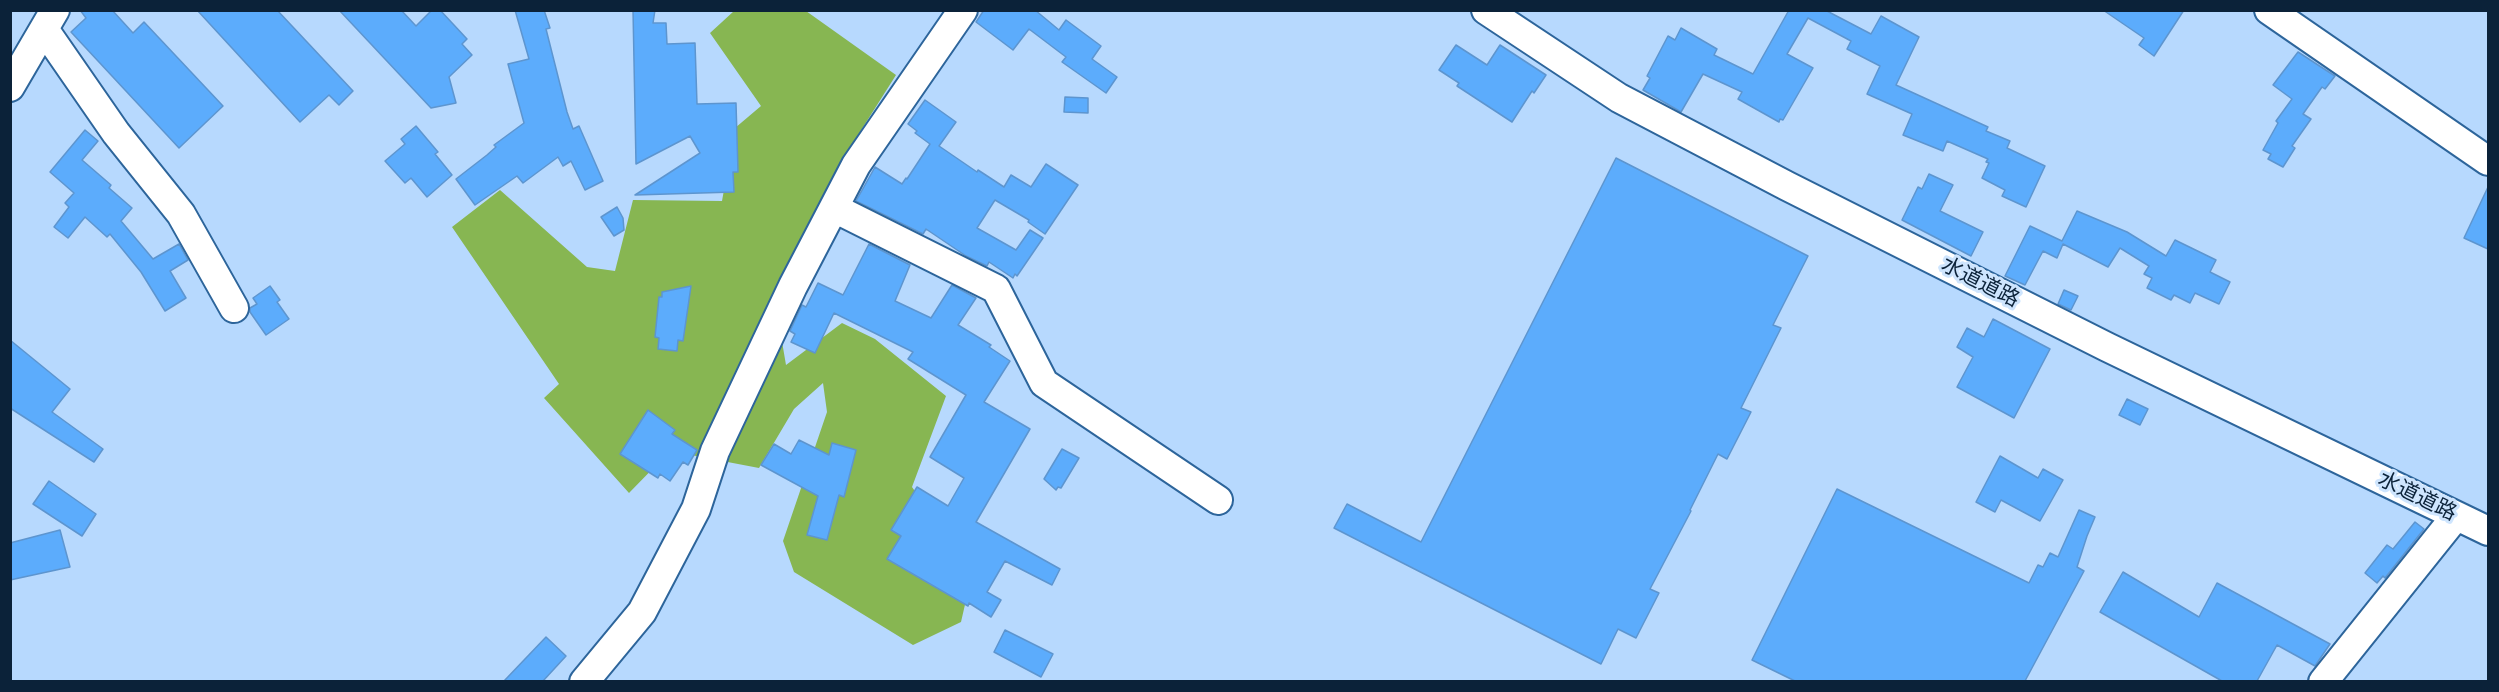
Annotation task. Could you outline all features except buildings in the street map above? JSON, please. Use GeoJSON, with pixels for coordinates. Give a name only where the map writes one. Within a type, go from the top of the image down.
{"type":"FeatureCollection","features":[{"type":"Feature","properties":{"kind":"street"},"geometry":{"type":"LineString","coordinates":[[584,681],[648,602],[696,509],[715,451],[793,286],[856,165],[963,10]]}},
{"type":"Feature","properties":{"kind":"street","name":"水道道路"},"geometry":{"type":"LineString","coordinates":[[1486,10],[1619,98],[1766,175],[2108,347],[2488,531]]}},
{"type":"Feature","properties":{"kind":"street"},"geometry":{"type":"LineString","coordinates":[[2269,10],[2488,161]]}},
{"type":"Feature","properties":{"kind":"street"},"geometry":{"type":"LineString","coordinates":[[10,87],[50,20],[116,133],[181,214],[234,308]]}},
{"type":"Feature","properties":{"kind":"street"},"geometry":{"type":"LineString","coordinates":[[834,208],[996,289],[1044,383],[1218,500]]}},
{"type":"Feature","properties":{"kind":"street"},"geometry":{"type":"LineString","coordinates":[[2323,681],[2456,516]]}},
{"type":"Feature","properties":{"kind":"green space"},"geometry":{"type":"Polygon","coordinates":[[[734,11],[806,11],[896,75],[841,162],[774,295],[786,365],[842,323],[875,339],[946,396],[912,487],[972,574],[961,622],[913,645],[794,572],[783,541],[827,412],[823,383],[794,409],[759,468],[670,451],[629,493],[544,398],[559,384],[452,227],[500,190],[587,267],[615,271],[633,200],[722,201],[735,128],[761,106],[710,33],[734,11]]]}}]}
